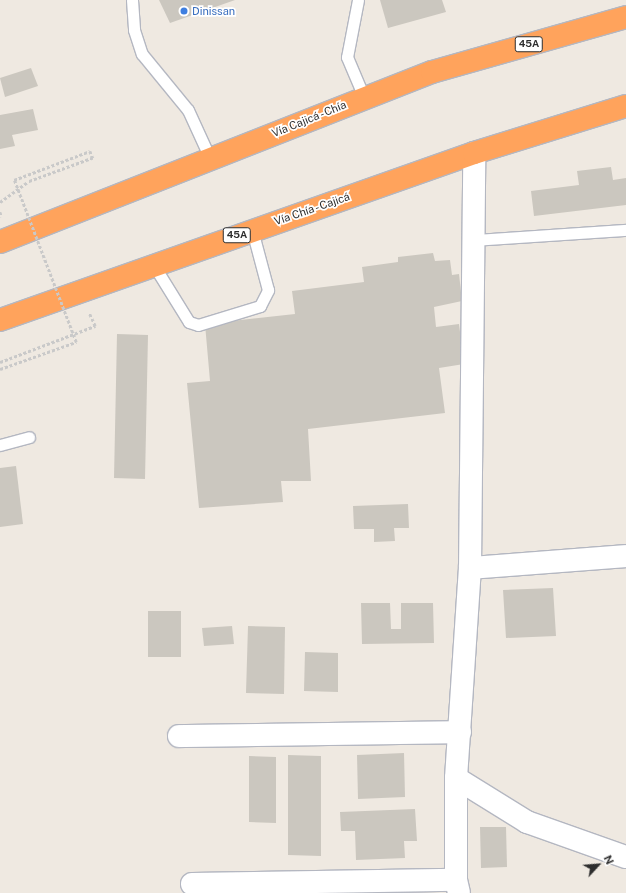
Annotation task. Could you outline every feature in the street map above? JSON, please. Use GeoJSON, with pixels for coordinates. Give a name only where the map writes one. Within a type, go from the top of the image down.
{"type":"FeatureCollection","features":[{"type":"Feature","properties":{"kind":"highway","name":"Vía Cajicá - Chía"},"geometry":{"type":"LineString","coordinates":[[0,242],[364,97],[432,72],[626,17]]}},
{"type":"Feature","properties":{"kind":"highway","name":"Vía Chía - Cajicá"},"geometry":{"type":"LineString","coordinates":[[0,320],[153,264],[474,153],[626,106]]}},
{"type":"Feature","properties":{"kind":"street"},"geometry":{"type":"LineString","coordinates":[[192,884],[457,886],[456,778],[470,568],[474,153]]}},
{"type":"Feature","properties":{"kind":"street"},"geometry":{"type":"LineString","coordinates":[[470,568],[626,556]]}},
{"type":"Feature","properties":{"kind":"street"},"geometry":{"type":"LineString","coordinates":[[179,736],[460,732]]}},
{"type":"Feature","properties":{"kind":"street"},"geometry":{"type":"LineString","coordinates":[[456,778],[527,822],[626,857]]}},
{"type":"Feature","properties":{"kind":"lane"},"geometry":{"type":"LineString","coordinates":[[132,0],[134,30],[142,54],[188,110],[210,158]]}},
{"type":"Feature","properties":{"kind":"lane"},"geometry":{"type":"LineString","coordinates":[[358,0],[347,57],[364,97]]}},
{"type":"Feature","properties":{"kind":"lane"},"geometry":{"type":"LineString","coordinates":[[153,264],[189,322],[198,325],[260,306],[268,290],[252,230]]}},
{"type":"Feature","properties":{"kind":"lane"},"geometry":{"type":"LineString","coordinates":[[474,240],[626,230]]}},
{"type":"Feature","properties":{"kind":"lane"},"geometry":{"type":"LineString","coordinates":[[0,445],[29,437]]}},
{"type":"Feature","properties":{"kind":"path"},"geometry":{"type":"LineString","coordinates":[[0,202],[28,182],[93,158],[90,151],[14,180],[76,342],[0,370]]}},
{"type":"Feature","properties":{"kind":"path"},"geometry":{"type":"LineString","coordinates":[[0,362],[95,326],[80,291]]}},
{"type":"Feature","properties":{"kind":"building","name":"Dinissan"},"geometry":{"type":"Polygon","coordinates":[[[159,0],[235,0],[170,23],[159,0]]]}},
{"type":"Feature","properties":{"kind":"building"},"geometry":{"type":"Polygon","coordinates":[[[380,0],[442,0],[446,12],[388,28],[380,0]]]}},
{"type":"Feature","properties":{"kind":"building"},"geometry":{"type":"Polygon","coordinates":[[[31,68],[38,86],[5,97],[0,78],[31,68]]]}},
{"type":"Feature","properties":{"kind":"building"},"geometry":{"type":"Polygon","coordinates":[[[33,109],[38,130],[12,135],[15,146],[0,149],[0,115],[33,109]]]}},
{"type":"Feature","properties":{"kind":"building"},"geometry":{"type":"Polygon","coordinates":[[[611,167],[613,180],[626,178],[626,205],[534,216],[531,191],[579,185],[577,171],[611,167]]]}},
{"type":"Feature","properties":{"kind":"building"},"geometry":{"type":"Polygon","coordinates":[[[433,253],[435,261],[450,260],[452,275],[459,274],[462,301],[434,307],[436,327],[459,324],[464,364],[439,368],[445,413],[308,429],[311,481],[281,481],[283,502],[199,508],[187,383],[210,381],[205,324],[295,314],[292,291],[364,282],[362,267],[398,262],[398,257],[433,253]]]}},
{"type":"Feature","properties":{"kind":"building"},"geometry":{"type":"Polygon","coordinates":[[[117,334],[148,335],[145,479],[114,478],[117,334]]]}},
{"type":"Feature","properties":{"kind":"building"},"geometry":{"type":"Polygon","coordinates":[[[16,466],[23,524],[0,527],[0,468],[16,466]]]}},
{"type":"Feature","properties":{"kind":"building"},"geometry":{"type":"Polygon","coordinates":[[[408,504],[409,528],[394,528],[395,541],[374,542],[374,529],[354,529],[353,506],[408,504]]]}},
{"type":"Feature","properties":{"kind":"building"},"geometry":{"type":"Polygon","coordinates":[[[553,588],[556,636],[506,638],[503,590],[553,588]]]}},
{"type":"Feature","properties":{"kind":"building"},"geometry":{"type":"Polygon","coordinates":[[[361,603],[390,603],[391,629],[401,629],[401,603],[433,603],[434,643],[362,644],[361,603]]]}},
{"type":"Feature","properties":{"kind":"building"},"geometry":{"type":"Polygon","coordinates":[[[148,611],[181,611],[181,657],[148,657],[148,611]]]}},
{"type":"Feature","properties":{"kind":"building"},"geometry":{"type":"Polygon","coordinates":[[[232,626],[234,644],[204,646],[202,628],[232,626]]]}},
{"type":"Feature","properties":{"kind":"building"},"geometry":{"type":"Polygon","coordinates":[[[248,626],[285,627],[284,694],[246,693],[248,626]]]}},
{"type":"Feature","properties":{"kind":"building"},"geometry":{"type":"Polygon","coordinates":[[[305,652],[338,653],[338,692],[304,691],[305,652]]]}},
{"type":"Feature","properties":{"kind":"building"},"geometry":{"type":"Polygon","coordinates":[[[404,753],[405,797],[358,799],[357,755],[404,753]]]}},
{"type":"Feature","properties":{"kind":"building"},"geometry":{"type":"Polygon","coordinates":[[[288,755],[321,756],[321,856],[288,855],[288,755]]]}},
{"type":"Feature","properties":{"kind":"building"},"geometry":{"type":"Polygon","coordinates":[[[249,756],[276,757],[276,823],[249,822],[249,756]]]}},
{"type":"Feature","properties":{"kind":"building"},"geometry":{"type":"Polygon","coordinates":[[[415,809],[417,841],[404,841],[405,858],[356,860],[355,831],[341,831],[340,812],[415,809]]]}},
{"type":"Feature","properties":{"kind":"building"},"geometry":{"type":"Polygon","coordinates":[[[480,827],[506,827],[507,867],[481,868],[480,827]]]}},
{"type":"Feature","properties":{"kind":"place","name":"Dinissan"},"geometry":{"type":"Point","coordinates":[184,11]}}]}
